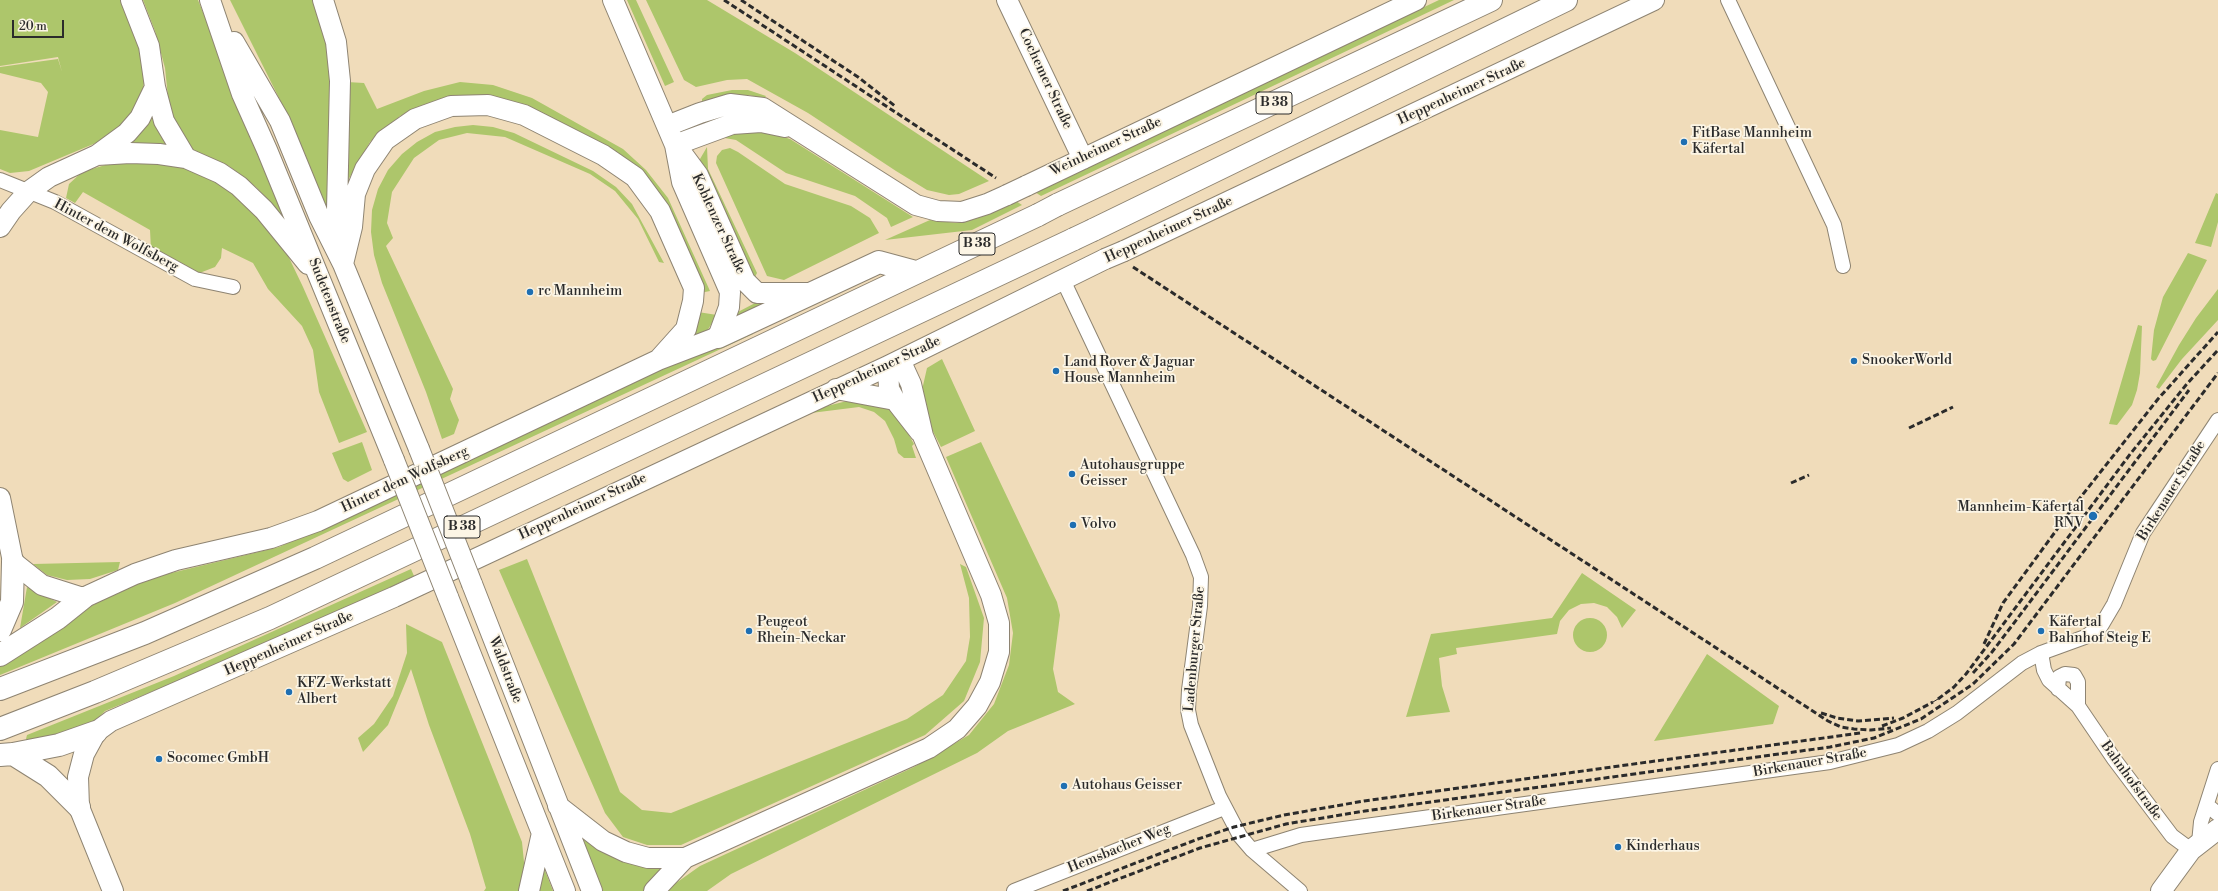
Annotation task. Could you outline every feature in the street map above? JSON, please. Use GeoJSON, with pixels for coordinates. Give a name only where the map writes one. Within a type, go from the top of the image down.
{"type":"FeatureCollection","features":[{"type":"Feature","properties":{"kind":"highway","name":"B 38"},"geometry":{"type":"LineString","coordinates":[[0,689],[145,633],[315,558],[905,273],[1047,210],[1491,0]]}},
{"type":"Feature","properties":{"kind":"highway","name":"B 38"},"geometry":{"type":"LineString","coordinates":[[0,729],[95,692],[270,618],[925,310],[1329,117],[1566,0]]}},
{"type":"Feature","properties":{"kind":"highway"},"geometry":{"type":"LineString","coordinates":[[718,337],[879,262],[905,273]]}},
{"type":"Feature","properties":{"kind":"highway"},"geometry":{"type":"LineString","coordinates":[[0,630],[12,602],[13,562]]}},
{"type":"Feature","properties":{"kind":"highway"},"geometry":{"type":"LineString","coordinates":[[0,655],[58,618],[83,598]]}},
{"type":"Feature","properties":{"kind":"highway"},"geometry":{"type":"LineString","coordinates":[[7,754],[59,745],[96,732]]}},
{"type":"Feature","properties":{"kind":"highway"},"geometry":{"type":"LineString","coordinates":[[7,754],[48,776],[79,807]]}},
{"type":"Feature","properties":{"kind":"main road"},"geometry":{"type":"LineString","coordinates":[[132,0],[150,46],[155,87],[164,121],[186,158]]}},
{"type":"Feature","properties":{"kind":"main road"},"geometry":{"type":"LineString","coordinates":[[323,0],[336,42],[340,81],[337,210],[343,264]]}},
{"type":"Feature","properties":{"kind":"main road","name":"Koblenzer Straße"},"geometry":{"type":"LineString","coordinates":[[613,0],[675,145],[682,182],[730,292],[729,307],[718,337]]}},
{"type":"Feature","properties":{"kind":"main road","name":"Cochemer Straße"},"geometry":{"type":"LineString","coordinates":[[1007,0],[1083,159]]}},
{"type":"Feature","properties":{"kind":"main road","name":"Weinheimer Straße"},"geometry":{"type":"LineString","coordinates":[[667,126],[700,113],[730,104],[762,108],[800,130],[916,205],[938,211],[962,212],[987,204],[1007,195],[1416,0]]}},
{"type":"Feature","properties":{"kind":"main road","name":"Heppenheimer Straße"},"geometry":{"type":"LineString","coordinates":[[96,732],[111,722],[394,597],[894,363],[1105,259],[1654,0]]}},
{"type":"Feature","properties":{"kind":"main road","name":"Sudetenstraße"},"geometry":{"type":"LineString","coordinates":[[211,2],[280,121],[319,216],[343,264],[419,449]]}},
{"type":"Feature","properties":{"kind":"main road","name":"Sudetenstraße"},"geometry":{"type":"LineString","coordinates":[[211,2],[242,94],[267,150],[448,596]]}},
{"type":"Feature","properties":{"kind":"main road"},"geometry":{"type":"LineString","coordinates":[[0,227],[11,211],[28,192],[55,174],[97,155],[127,133],[140,118],[155,87]]}},
{"type":"Feature","properties":{"kind":"main road"},"geometry":{"type":"LineString","coordinates":[[343,264],[352,227],[355,194],[365,169],[385,140],[415,119],[451,106],[488,105],[524,116],[603,155],[635,177],[660,211],[694,288],[693,301],[686,329],[658,360]]}},
{"type":"Feature","properties":{"kind":"main road","name":"Weinheimer Straße"},"geometry":{"type":"LineString","coordinates":[[675,145],[732,124],[761,122],[800,130]]}},
{"type":"Feature","properties":{"kind":"main road","name":"Koblenzer Straße"},"geometry":{"type":"LineString","coordinates":[[675,145],[698,175],[745,281],[757,293],[814,293]]}},
{"type":"Feature","properties":{"kind":"main road"},"geometry":{"type":"LineString","coordinates":[[97,155],[130,152],[159,154],[186,158],[220,173],[239,186],[264,210],[321,282]]}},
{"type":"Feature","properties":{"kind":"main road","name":"Hinter dem Wolfsberg"},"geometry":{"type":"LineString","coordinates":[[83,598],[135,574],[176,560],[271,538],[318,522],[658,360],[718,337]]}},
{"type":"Feature","properties":{"kind":"main road"},"geometry":{"type":"LineString","coordinates":[[894,363],[889,389],[894,400],[929,450]]}},
{"type":"Feature","properties":{"kind":"main road"},"geometry":{"type":"LineString","coordinates":[[654,891],[685,858],[929,748],[957,729],[977,706],[990,682],[999,652],[1000,623],[991,595],[929,450],[911,384],[894,363]]}},
{"type":"Feature","properties":{"kind":"main road"},"geometry":{"type":"LineString","coordinates":[[836,389],[894,400]]}},
{"type":"Feature","properties":{"kind":"main road","name":"Waldstraße"},"geometry":{"type":"LineString","coordinates":[[419,449],[592,891]]}},
{"type":"Feature","properties":{"kind":"main road"},"geometry":{"type":"LineString","coordinates":[[0,498],[13,562],[42,584],[83,598]]}},
{"type":"Feature","properties":{"kind":"main road","name":"Waldstraße"},"geometry":{"type":"LineString","coordinates":[[448,596],[565,891]]}},
{"type":"Feature","properties":{"kind":"main road"},"geometry":{"type":"LineString","coordinates":[[96,732],[84,754],[78,777],[79,807],[113,891]]}},
{"type":"Feature","properties":{"kind":"main road"},"geometry":{"type":"LineString","coordinates":[[558,806],[603,841],[626,852],[648,858],[685,858]]}},
{"type":"Feature","properties":{"kind":"main road"},"geometry":{"type":"LineString","coordinates":[[2161,891],[2195,846],[2218,829]]}},
{"type":"Feature","properties":{"kind":"main road"},"geometry":{"type":"LineString","coordinates":[[529,891],[542,833]]}},
{"type":"Feature","properties":{"kind":"street"},"geometry":{"type":"LineString","coordinates":[[1728,0],[1834,225],[1842,266]]}},
{"type":"Feature","properties":{"kind":"street","name":"Hinter dem Wolfsberg"},"geometry":{"type":"LineString","coordinates":[[0,180],[55,202],[195,279],[233,287]]}},
{"type":"Feature","properties":{"kind":"street","name":"Ladenburger Straße"},"geometry":{"type":"LineString","coordinates":[[1063,280],[1193,555],[1201,576],[1200,606],[1188,710],[1191,724],[1224,808],[1240,836],[1252,850],[1300,891]]}},
{"type":"Feature","properties":{"kind":"street","name":"Birkenauer Straße"},"geometry":{"type":"LineString","coordinates":[[1252,850],[1301,835],[1806,765],[1868,753],[1898,744],[1928,731],[1957,713],[2022,663],[2041,653],[2085,637],[2101,626],[2114,604],[2142,533],[2218,420]]}},
{"type":"Feature","properties":{"kind":"street","name":"Bahnhofstraße"},"geometry":{"type":"LineString","coordinates":[[2041,653],[2044,670],[2058,689],[2078,706],[2114,759],[2172,836],[2195,846]]}},
{"type":"Feature","properties":{"kind":"street"},"geometry":{"type":"LineString","coordinates":[[2058,689],[2057,682],[2062,675],[2070,673],[2074,675],[2078,682],[2078,706]]}},
{"type":"Feature","properties":{"kind":"street"},"geometry":{"type":"LineString","coordinates":[[2195,846],[2218,769]]}},
{"type":"Feature","properties":{"kind":"street"},"geometry":{"type":"LineString","coordinates":[[2207,805],[2218,814]]}},
{"type":"Feature","properties":{"kind":"street","name":"Hemsbacher Weg"},"geometry":{"type":"LineString","coordinates":[[1014,891],[1224,808]]}},
{"type":"Feature","properties":{"kind":"green space"},"geometry":{"type":"Polygon","coordinates":[[[0,0],[123,0],[140,44],[145,77],[140,106],[125,126],[103,140],[29,171],[10,173],[0,169],[0,130],[38,137],[48,92],[41,83],[0,73],[0,67],[58,59],[62,72],[58,57],[0,66],[0,0]]]}},
{"type":"Feature","properties":{"kind":"green space"},"geometry":{"type":"Polygon","coordinates":[[[143,0],[198,0],[288,222],[257,188],[229,166],[191,149],[170,116],[165,68],[155,31],[143,0]]]}},
{"type":"Feature","properties":{"kind":"green space"},"geometry":{"type":"Polygon","coordinates":[[[230,0],[317,0],[323,21],[333,81],[330,218],[305,154],[230,0]]]}},
{"type":"Feature","properties":{"kind":"green space"},"geometry":{"type":"Polygon","coordinates":[[[627,0],[636,0],[674,82],[665,86],[627,0]]]}},
{"type":"Feature","properties":{"kind":"green space"},"geometry":{"type":"Polygon","coordinates":[[[646,0],[707,0],[795,53],[989,181],[959,194],[949,195],[927,190],[808,113],[747,79],[727,80],[696,87],[684,80],[646,0]]]}},
{"type":"Feature","properties":{"kind":"green space"},"geometry":{"type":"Polygon","coordinates":[[[1439,0],[1454,0],[1041,196],[1035,192],[1439,0]]]}},
{"type":"Feature","properties":{"kind":"green space"},"geometry":{"type":"Polygon","coordinates":[[[347,82],[364,83],[377,109],[424,91],[460,82],[493,85],[532,98],[623,149],[646,170],[668,198],[710,291],[700,293],[637,170],[616,152],[589,137],[434,102],[400,116],[370,142],[347,182],[347,82]]]}},
{"type":"Feature","properties":{"kind":"green space"},"geometry":{"type":"Polygon","coordinates":[[[732,90],[748,90],[766,96],[764,99],[749,95],[732,96],[702,102],[702,99],[707,95],[732,90]]]}},
{"type":"Feature","properties":{"kind":"green space"},"geometry":{"type":"Polygon","coordinates":[[[154,106],[170,146],[122,145],[154,106]]]}},
{"type":"Feature","properties":{"kind":"green space"},"geometry":{"type":"Polygon","coordinates":[[[473,125],[493,127],[514,133],[593,171],[616,187],[632,204],[664,263],[659,262],[638,219],[615,191],[590,174],[505,137],[467,133],[439,140],[414,158],[392,192],[387,223],[393,238],[386,246],[453,389],[450,399],[459,420],[454,434],[442,439],[426,392],[382,283],[374,255],[371,232],[372,210],[378,189],[388,170],[402,154],[417,142],[435,132],[455,127],[473,125]]]}},
{"type":"Feature","properties":{"kind":"green space"},"geometry":{"type":"Polygon","coordinates":[[[738,131],[766,131],[790,139],[913,217],[891,227],[887,218],[855,196],[786,173],[736,140],[719,137],[738,131]]]}},
{"type":"Feature","properties":{"kind":"green space"},"geometry":{"type":"Polygon","coordinates":[[[707,147],[708,169],[757,273],[754,279],[703,176],[700,159],[707,147]]]}},
{"type":"Feature","properties":{"kind":"green space"},"geometry":{"type":"Polygon","coordinates":[[[730,148],[785,184],[851,206],[870,218],[879,233],[784,280],[767,276],[716,163],[717,156],[722,150],[730,148]]]}},
{"type":"Feature","properties":{"kind":"green space"},"geometry":{"type":"Polygon","coordinates":[[[146,160],[181,166],[221,181],[255,208],[281,241],[367,432],[339,443],[319,392],[313,350],[302,326],[268,289],[253,263],[222,248],[221,258],[215,267],[197,274],[151,249],[150,230],[83,192],[75,203],[66,198],[69,184],[82,172],[112,163],[146,160]]]}},
{"type":"Feature","properties":{"kind":"green space"},"geometry":{"type":"Polygon","coordinates":[[[2216,193],[2218,194],[2218,222],[2211,247],[2195,243],[2216,193]]]}},
{"type":"Feature","properties":{"kind":"green space"},"geometry":{"type":"Polygon","coordinates":[[[1016,201],[1022,205],[972,230],[885,240],[930,220],[957,223],[978,218],[1016,201]]]}},
{"type":"Feature","properties":{"kind":"green space"},"geometry":{"type":"Polygon","coordinates":[[[2188,253],[2207,260],[2156,360],[2153,361],[2151,359],[2154,330],[2163,297],[2188,253]]]}},
{"type":"Feature","properties":{"kind":"green space"},"geometry":{"type":"Polygon","coordinates":[[[2218,289],[2218,320],[2182,359],[2159,389],[2156,387],[2179,345],[2196,318],[2218,289]]]}},
{"type":"Feature","properties":{"kind":"green space"},"geometry":{"type":"Polygon","coordinates":[[[757,302],[762,305],[737,320],[736,313],[757,302]]]}},
{"type":"Feature","properties":{"kind":"green space"},"geometry":{"type":"Polygon","coordinates":[[[698,312],[717,315],[707,331],[693,342],[690,335],[698,312]]]}},
{"type":"Feature","properties":{"kind":"green space"},"geometry":{"type":"Polygon","coordinates":[[[2138,325],[2142,326],[2140,373],[2137,390],[2132,405],[2117,425],[2109,424],[2138,325]]]}},
{"type":"Feature","properties":{"kind":"green space"},"geometry":{"type":"Polygon","coordinates":[[[750,328],[753,334],[175,603],[0,675],[0,661],[100,601],[134,585],[167,574],[279,547],[750,328]]]}},
{"type":"Feature","properties":{"kind":"green space"},"geometry":{"type":"Polygon","coordinates":[[[942,359],[975,431],[941,447],[925,416],[922,390],[927,368],[942,359]]]}},
{"type":"Feature","properties":{"kind":"green space"},"geometry":{"type":"Polygon","coordinates":[[[851,400],[881,404],[897,414],[914,444],[912,446],[916,458],[904,458],[898,453],[894,439],[885,421],[874,412],[859,407],[811,413],[823,407],[851,400]]]}},
{"type":"Feature","properties":{"kind":"green space"},"geometry":{"type":"Polygon","coordinates":[[[362,442],[372,470],[348,482],[343,479],[332,453],[362,442]]]}},
{"type":"Feature","properties":{"kind":"green space"},"geometry":{"type":"Polygon","coordinates":[[[981,442],[1057,602],[1060,615],[1053,669],[1058,692],[1075,704],[1008,731],[977,753],[731,874],[707,891],[667,891],[700,866],[914,767],[969,735],[994,704],[1009,665],[1013,633],[1007,598],[946,457],[981,442]]]}},
{"type":"Feature","properties":{"kind":"green space"},"geometry":{"type":"Polygon","coordinates":[[[527,559],[620,792],[642,810],[671,813],[907,719],[943,695],[966,661],[970,637],[969,598],[960,564],[966,567],[984,618],[980,662],[964,701],[925,735],[681,845],[647,845],[623,837],[605,813],[499,570],[527,559]]]}},
{"type":"Feature","properties":{"kind":"green space"},"geometry":{"type":"Polygon","coordinates":[[[120,562],[118,570],[90,579],[67,580],[47,575],[33,564],[120,562]]]}},
{"type":"Feature","properties":{"kind":"green space"},"geometry":{"type":"Polygon","coordinates":[[[411,569],[414,576],[284,637],[105,711],[86,731],[28,742],[26,739],[27,735],[174,676],[411,569]]]}},
{"type":"Feature","properties":{"kind":"green space"},"geometry":{"type":"Polygon","coordinates":[[[1582,573],[1636,610],[1622,628],[1617,617],[1607,607],[1594,603],[1581,604],[1569,610],[1560,621],[1557,634],[1456,648],[1457,654],[1439,658],[1442,686],[1450,712],[1406,717],[1431,634],[1552,618],[1582,573]]]}},
{"type":"Feature","properties":{"kind":"green space"},"geometry":{"type":"Polygon","coordinates":[[[27,587],[57,602],[20,628],[27,587]]]}},
{"type":"Feature","properties":{"kind":"green space"},"geometry":{"type":"Polygon","coordinates":[[[1590,618],[1602,623],[1607,635],[1602,647],[1590,652],[1578,647],[1573,635],[1578,623],[1590,618]]]}},
{"type":"Feature","properties":{"kind":"green space"},"geometry":{"type":"Polygon","coordinates":[[[406,624],[442,642],[522,842],[525,872],[520,891],[484,891],[486,888],[470,834],[429,725],[411,669],[388,725],[363,752],[358,738],[374,724],[393,696],[407,653],[406,624]]]}},
{"type":"Feature","properties":{"kind":"green space"},"geometry":{"type":"Polygon","coordinates":[[[1707,654],[1779,706],[1773,724],[1654,741],[1707,654]]]}},
{"type":"Feature","properties":{"kind":"green space"},"geometry":{"type":"Polygon","coordinates":[[[582,837],[668,866],[646,891],[603,891],[582,837]]]}},
{"type":"Feature","properties":{"kind":"green space"},"geometry":{"type":"Polygon","coordinates":[[[544,868],[553,891],[538,891],[544,868]]]}},
{"type":"Feature","properties":{"kind":"tram line"},"geometry":{"type":"LineString","coordinates":[[1933,702],[1938,699]]}},
{"type":"Feature","properties":{"kind":"railway"},"geometry":{"type":"LineString","coordinates":[[724,0],[996,178]]}},
{"type":"Feature","properties":{"kind":"railway"},"geometry":{"type":"LineString","coordinates":[[741,0],[858,77],[895,106]]}},
{"type":"Feature","properties":{"kind":"railway"},"geometry":{"type":"LineString","coordinates":[[1133,267],[1828,721],[1841,727],[1854,729],[1871,730],[1891,728]]}},
{"type":"Feature","properties":{"kind":"railway"},"geometry":{"type":"LineString","coordinates":[[1984,644],[2003,603],[2080,498],[2158,399],[2218,332]]}},
{"type":"Feature","properties":{"kind":"railway"},"geometry":{"type":"LineString","coordinates":[[1938,699],[1954,687],[1966,674],[2131,453],[2186,385],[2218,350]]}},
{"type":"Feature","properties":{"kind":"railway"},"geometry":{"type":"LineString","coordinates":[[1087,891],[1200,848],[1286,824],[1365,811],[1830,747],[1874,738],[1921,719],[1973,684],[2014,644],[2218,373]]}},
{"type":"Feature","properties":{"kind":"railway"},"geometry":{"type":"LineString","coordinates":[[1973,673],[1992,652],[2189,390]]}},
{"type":"Feature","properties":{"kind":"railway"},"geometry":{"type":"LineString","coordinates":[[1909,428],[1953,407]]}},
{"type":"Feature","properties":{"kind":"railway"},"geometry":{"type":"LineString","coordinates":[[1791,483],[1809,475]]}},
{"type":"Feature","properties":{"kind":"railway"},"geometry":{"type":"LineString","coordinates":[[1882,726],[1903,718],[1933,702]]}},
{"type":"Feature","properties":{"kind":"railway"},"geometry":{"type":"LineString","coordinates":[[1821,713],[1837,718],[1858,721],[1894,718]]}},
{"type":"Feature","properties":{"kind":"railway"},"geometry":{"type":"LineString","coordinates":[[1063,891],[1198,839],[1234,827],[1284,815],[1364,801],[1860,733]]}},
{"type":"Feature","properties":{"kind":"place","name":"FitBase Mannheim Käfertal"},"geometry":{"type":"Point","coordinates":[1684,142]}},
{"type":"Feature","properties":{"kind":"place","name":"rc Mannheim"},"geometry":{"type":"Point","coordinates":[530,292]}},
{"type":"Feature","properties":{"kind":"place","name":"SnookerWorld"},"geometry":{"type":"Point","coordinates":[1854,361]}},
{"type":"Feature","properties":{"kind":"place","name":"Land Rover & Jaguar House Mannheim"},"geometry":{"type":"Point","coordinates":[1056,371]}},
{"type":"Feature","properties":{"kind":"place","name":"Autohausgruppe Geisser"},"geometry":{"type":"Point","coordinates":[1072,474]}},
{"type":"Feature","properties":{"kind":"place","name":"Mannheim-Käfertal RNV"},"geometry":{"type":"Point","coordinates":[2093,516]}},
{"type":"Feature","properties":{"kind":"place","name":"Volvo"},"geometry":{"type":"Point","coordinates":[1073,525]}},
{"type":"Feature","properties":{"kind":"place","name":"Peugeot Rhein-Neckar"},"geometry":{"type":"Point","coordinates":[749,631]}},
{"type":"Feature","properties":{"kind":"place","name":"Käfertal Bahnhof Steig E"},"geometry":{"type":"Point","coordinates":[2041,631]}},
{"type":"Feature","properties":{"kind":"place","name":"KFZ-Werkstatt Albert"},"geometry":{"type":"Point","coordinates":[289,692]}},
{"type":"Feature","properties":{"kind":"place","name":"Socomec GmbH"},"geometry":{"type":"Point","coordinates":[159,759]}},
{"type":"Feature","properties":{"kind":"place","name":"Autohaus Geisser"},"geometry":{"type":"Point","coordinates":[1064,786]}},
{"type":"Feature","properties":{"kind":"place","name":"Kinderhaus"},"geometry":{"type":"Point","coordinates":[1618,847]}}]}
